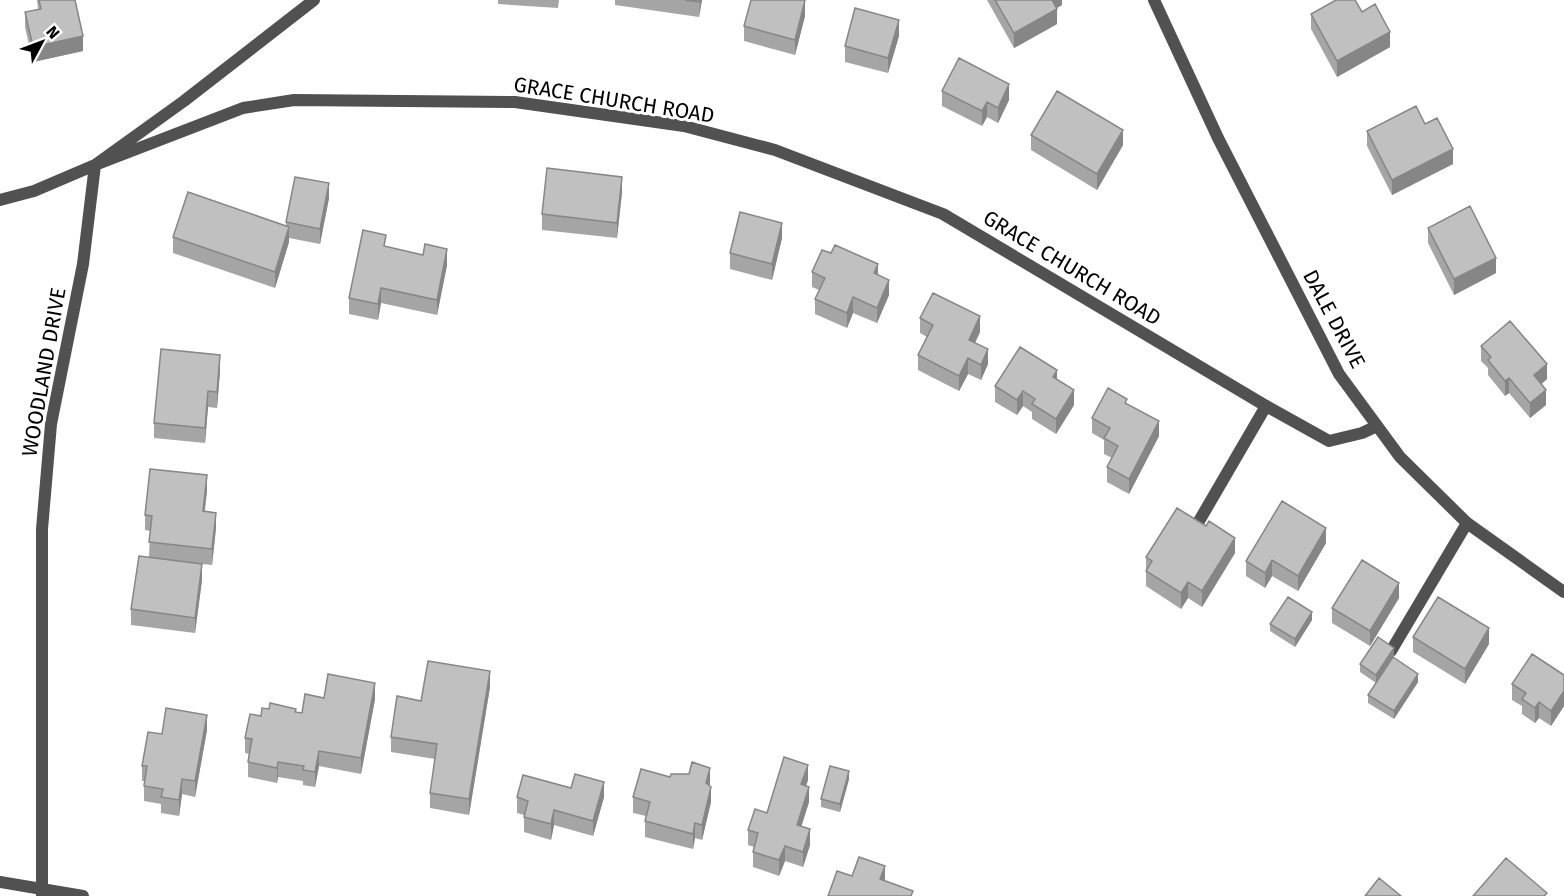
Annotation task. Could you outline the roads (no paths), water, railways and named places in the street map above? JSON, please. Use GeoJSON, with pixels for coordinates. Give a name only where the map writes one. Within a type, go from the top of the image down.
{"type":"FeatureCollection","features":[{"type":"Feature","properties":{"kind":"street"},"geometry":{"type":"LineString","coordinates":[[95,165],[184,101],[314,0]]}},
{"type":"Feature","properties":{"kind":"street","name":"DALE DRIVE"},"geometry":{"type":"LineString","coordinates":[[1154,0],[1218,138],[1339,374],[1400,457],[1467,524],[1564,592]]}},
{"type":"Feature","properties":{"kind":"street","name":"GRACE CHURCH ROAD"},"geometry":{"type":"LineString","coordinates":[[0,200],[34,191],[243,108],[294,100],[515,102],[684,126],[775,150],[943,214],[1329,441],[1362,433],[1377,426]]}},
{"type":"Feature","properties":{"kind":"street","name":"WOODLAND DRIVE"},"geometry":{"type":"LineString","coordinates":[[42,893],[42,529],[51,424],[83,264],[95,165]]}},
{"type":"Feature","properties":{"kind":"street"},"geometry":{"type":"LineString","coordinates":[[1195,528],[1266,406]]}},
{"type":"Feature","properties":{"kind":"street"},"geometry":{"type":"LineString","coordinates":[[1391,651],[1467,524]]}},
{"type":"Feature","properties":{"kind":"street"},"geometry":{"type":"LineString","coordinates":[[0,882],[42,893],[82,896]]}}]}
